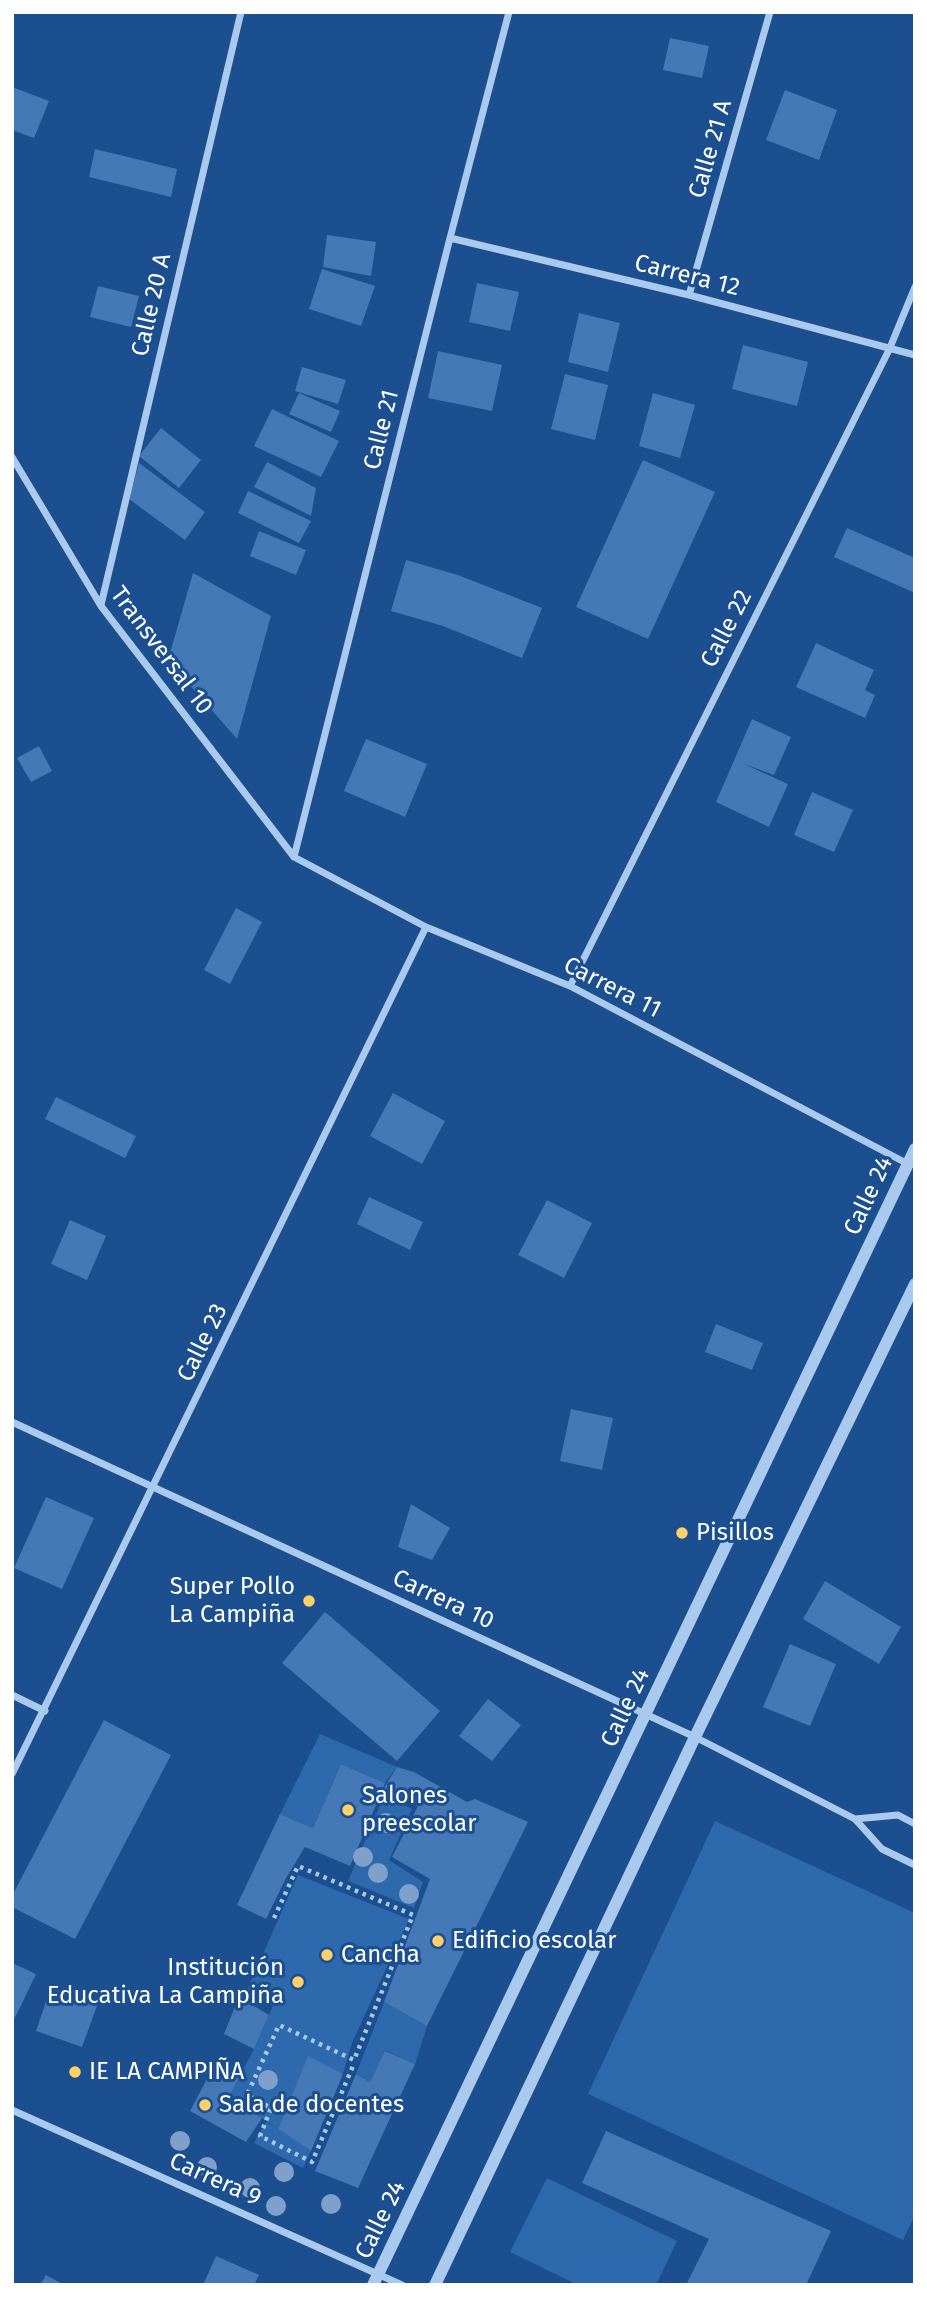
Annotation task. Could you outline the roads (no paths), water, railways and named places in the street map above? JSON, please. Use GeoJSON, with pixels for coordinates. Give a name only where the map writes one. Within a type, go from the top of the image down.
{"type":"FeatureCollection","features":[{"type":"Feature","properties":{"kind":"street","name":"Calle 20 A"},"geometry":{"type":"LineString","coordinates":[[101,606],[241,12]]}},
{"type":"Feature","properties":{"kind":"street","name":"Calle 21"},"geometry":{"type":"LineString","coordinates":[[294,857],[509,12]]}},
{"type":"Feature","properties":{"kind":"street","name":"Calle 21 A"},"geometry":{"type":"LineString","coordinates":[[690,295],[770,12]]}},
{"type":"Feature","properties":{"kind":"street","name":"Carrera 12"},"geometry":{"type":"LineString","coordinates":[[450,237],[690,295],[915,355]]}},
{"type":"Feature","properties":{"kind":"street","name":"Calle 22"},"geometry":{"type":"LineString","coordinates":[[570,986],[889,349],[915,287]]}},
{"type":"Feature","properties":{"kind":"street","name":"Transversal 10"},"geometry":{"type":"LineString","coordinates":[[12,457],[101,606],[294,857]]}},
{"type":"Feature","properties":{"kind":"street","name":"Carrera 11"},"geometry":{"type":"LineString","coordinates":[[294,857],[426,927],[570,986],[908,1164]]}},
{"type":"Feature","properties":{"kind":"street","name":"Calle 23"},"geometry":{"type":"LineString","coordinates":[[12,1774],[426,927]]}},
{"type":"Feature","properties":{"kind":"street","name":"Calle 24"},"geometry":{"type":"LineString","coordinates":[[376,2279],[915,1149]]}},
{"type":"Feature","properties":{"kind":"street"},"geometry":{"type":"LineString","coordinates":[[435,2285],[695,1737],[915,1284]]}},
{"type":"Feature","properties":{"kind":"street","name":"Carrera 10"},"geometry":{"type":"LineString","coordinates":[[12,1422],[695,1737],[855,1819],[882,1849],[915,1865]]}},
{"type":"Feature","properties":{"kind":"street"},"geometry":{"type":"LineString","coordinates":[[12,1695],[45,1711]]}},
{"type":"Feature","properties":{"kind":"street"},"geometry":{"type":"LineString","coordinates":[[855,1819],[898,1815],[915,1824]]}},
{"type":"Feature","properties":{"kind":"street","name":"Carrera 9"},"geometry":{"type":"LineString","coordinates":[[12,2109],[376,2279],[402,2285]]}},
{"type":"Feature","properties":{"kind":"place","name":"Pisillos"},"geometry":{"type":"Point","coordinates":[682,1533]}},
{"type":"Feature","properties":{"kind":"place","name":"Super Pollo La Campiña"},"geometry":{"type":"Point","coordinates":[309,1601]}},
{"type":"Feature","properties":{"kind":"place","name":"Salones preescolar"},"geometry":{"type":"Point","coordinates":[348,1810]}},
{"type":"Feature","properties":{"kind":"place","name":"Edificio escolar"},"geometry":{"type":"Point","coordinates":[438,1941]}},
{"type":"Feature","properties":{"kind":"place","name":"Cancha"},"geometry":{"type":"Point","coordinates":[327,1955]}},
{"type":"Feature","properties":{"kind":"place","name":"Institución Educativa La Campiña"},"geometry":{"type":"Point","coordinates":[298,1982]}},
{"type":"Feature","properties":{"kind":"place","name":"IE LA CAMPIÑA"},"geometry":{"type":"Point","coordinates":[75,2072]}},
{"type":"Feature","properties":{"kind":"place","name":"Sala de docentes"},"geometry":{"type":"Point","coordinates":[205,2105]}}]}
